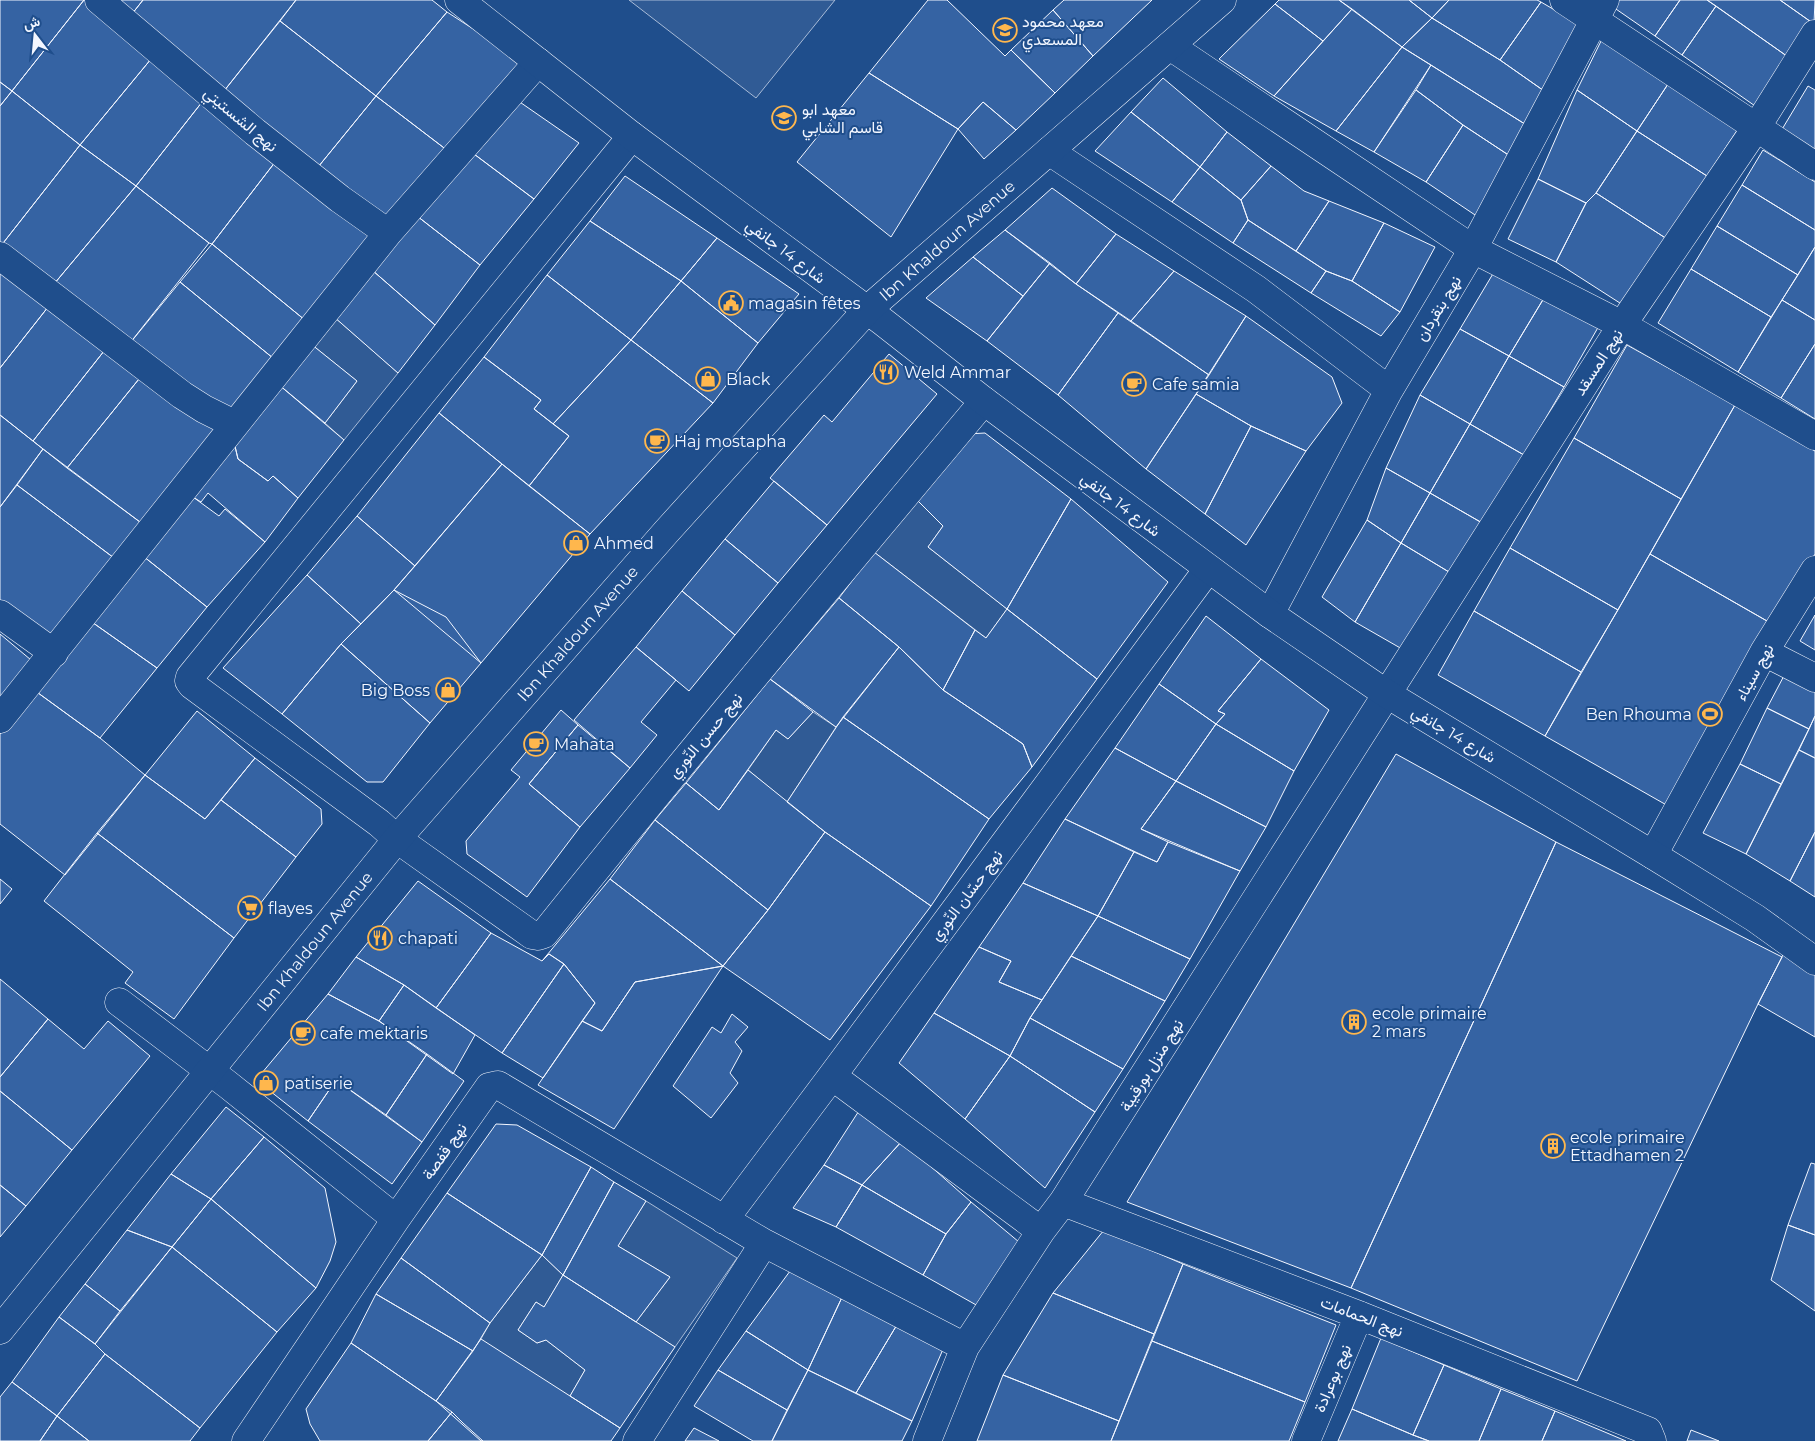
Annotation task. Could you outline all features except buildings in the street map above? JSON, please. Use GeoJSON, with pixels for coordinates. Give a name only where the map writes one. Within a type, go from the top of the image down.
{"type":"FeatureCollection","features":[{"type":"Feature","properties":{"kind":"street","name":"نهج الشستيتي"},"geometry":{"type":"LineString","coordinates":[[99,0],[255,132],[340,199],[388,233]]}},
{"type":"Feature","properties":{"kind":"street","name":"شارع 14 جانفي"},"geometry":{"type":"LineString","coordinates":[[459,0],[632,136],[867,310],[984,401],[1270,614],[1387,694],[1755,918],[1815,960]]}},
{"type":"Feature","properties":{"kind":"street","name":"Ibn Khaldoun Avenue"},"geometry":{"type":"LineString","coordinates":[[0,1330],[397,839],[667,531],[867,310],[1222,0]]}},
{"type":"Feature","properties":{"kind":"street"},"geometry":{"type":"LineString","coordinates":[[1564,0],[1600,10],[1756,128],[1815,166]]}},
{"type":"Feature","properties":{"kind":"street","name":"نهج بنقردان"},"geometry":{"type":"LineString","coordinates":[[1270,614],[1389,390],[1473,249],[1600,10]]}},
{"type":"Feature","properties":{"kind":"street","name":"نهج المسقد"},"geometry":{"type":"LineString","coordinates":[[1387,694],[1622,325],[1756,128],[1815,34]]}},
{"type":"Feature","properties":{"kind":"street"},"geometry":{"type":"LineString","coordinates":[[1170,46],[1473,249],[1622,325],[1815,436]]}},
{"type":"Feature","properties":{"kind":"street"},"geometry":{"type":"LineString","coordinates":[[0,719],[388,233],[538,62]]}},
{"type":"Feature","properties":{"kind":"street","name":"نهج حسن النّوري"},"geometry":{"type":"LineString","coordinates":[[632,136],[190,677],[192,685],[379,823],[397,839],[532,935],[544,934],[640,814],[984,401]]}},
{"type":"Feature","properties":{"kind":"street"},"geometry":{"type":"LineString","coordinates":[[1049,151],[1256,289],[1389,390]]}},
{"type":"Feature","properties":{"kind":"street"},"geometry":{"type":"LineString","coordinates":[[0,256],[182,395],[204,409],[234,424]]}},
{"type":"Feature","properties":{"kind":"street","name":"نهج حسّان النّوري"},"geometry":{"type":"LineString","coordinates":[[724,1220],[1208,569]]}},
{"type":"Feature","properties":{"kind":"street","name":"نهج سيناء"},"geometry":{"type":"LineString","coordinates":[[1653,855],[1764,652],[1815,570]]}},
{"type":"Feature","properties":{"kind":"street"},"geometry":{"type":"LineString","coordinates":[[0,614],[54,653]]}},
{"type":"Feature","properties":{"kind":"street"},"geometry":{"type":"LineString","coordinates":[[1764,652],[1815,678]]}},
{"type":"Feature","properties":{"kind":"street","name":"نهج منزل بورقيبة"},"geometry":{"type":"LineString","coordinates":[[927,1441],[965,1346],[1063,1202],[1387,694]]}},
{"type":"Feature","properties":{"kind":"street"},"geometry":{"type":"LineString","coordinates":[[119,1002],[210,1071],[396,1219]]}},
{"type":"Feature","properties":{"kind":"street"},"geometry":{"type":"LineString","coordinates":[[832,1076],[1042,1231]]}},
{"type":"Feature","properties":{"kind":"street","name":"نهج قفصة"},"geometry":{"type":"LineString","coordinates":[[253,1438],[396,1219],[489,1087],[498,1085],[724,1220]]}},
{"type":"Feature","properties":{"kind":"street","name":"نهج الحمامات"},"geometry":{"type":"LineString","coordinates":[[1063,1202],[1359,1315],[1648,1431],[1652,1441]]}},
{"type":"Feature","properties":{"kind":"street"},"geometry":{"type":"LineString","coordinates":[[724,1220],[764,1243],[965,1346]]}},
{"type":"Feature","properties":{"kind":"street"},"geometry":{"type":"LineString","coordinates":[[637,1441],[764,1243]]}},
{"type":"Feature","properties":{"kind":"street","name":"نهج بوعرادة"},"geometry":{"type":"LineString","coordinates":[[1306,1441],[1359,1315]]}},
{"type":"Feature","properties":{"kind":"shaded area"},"geometry":{"type":"Polygon","coordinates":[[[629,0],[835,0],[756,98],[629,0]]]}},
{"type":"Feature","properties":{"kind":"shaded area"},"geometry":{"type":"Polygon","coordinates":[[[333,316],[398,373],[344,440],[325,423],[357,381],[311,344],[333,316]]]}},
{"type":"Feature","properties":{"kind":"shaded area"},"geometry":{"type":"Polygon","coordinates":[[[916,499],[943,526],[928,547],[1007,609],[986,638],[874,552],[916,499]]]}},
{"type":"Feature","properties":{"kind":"shaded area"},"geometry":{"type":"Polygon","coordinates":[[[813,712],[836,727],[787,802],[748,770],[776,730],[788,739],[813,712]]]}},
{"type":"Feature","properties":{"kind":"shaded area"},"geometry":{"type":"Polygon","coordinates":[[[646,1201],[737,1258],[675,1347],[636,1322],[670,1277],[618,1246],[646,1201]]]}},
{"type":"Feature","properties":{"kind":"shaded area"},"geometry":{"type":"Polygon","coordinates":[[[542,1255],[563,1275],[544,1307],[536,1302],[518,1330],[537,1343],[546,1340],[585,1370],[570,1396],[436,1401],[481,1339],[490,1323],[542,1255]]]}},
{"type":"Feature","properties":{"kind":"place","name":"معهد محمود المسعدي"},"geometry":{"type":"Point","coordinates":[1005,30]}},
{"type":"Feature","properties":{"kind":"place","name":"معهد ابو قاسم الشابي"},"geometry":{"type":"Point","coordinates":[784,118]}},
{"type":"Feature","properties":{"kind":"place","name":"magasin fêtes"},"geometry":{"type":"Point","coordinates":[731,303]}},
{"type":"Feature","properties":{"kind":"place","name":"Weld Ammar"},"geometry":{"type":"Point","coordinates":[886,372]}},
{"type":"Feature","properties":{"kind":"place","name":"Black"},"geometry":{"type":"Point","coordinates":[708,379]}},
{"type":"Feature","properties":{"kind":"place","name":"Cafe samia"},"geometry":{"type":"Point","coordinates":[1134,384]}},
{"type":"Feature","properties":{"kind":"place","name":"Haj mostapha"},"geometry":{"type":"Point","coordinates":[657,441]}},
{"type":"Feature","properties":{"kind":"place","name":"Ahmed"},"geometry":{"type":"Point","coordinates":[576,543]}},
{"type":"Feature","properties":{"kind":"place","name":"Big Boss"},"geometry":{"type":"Point","coordinates":[448,690]}},
{"type":"Feature","properties":{"kind":"place","name":"Ben Rhouma"},"geometry":{"type":"Point","coordinates":[1710,714]}},
{"type":"Feature","properties":{"kind":"place","name":"Mahata"},"geometry":{"type":"Point","coordinates":[536,744]}},
{"type":"Feature","properties":{"kind":"place","name":"flayes"},"geometry":{"type":"Point","coordinates":[250,908]}},
{"type":"Feature","properties":{"kind":"place","name":"chapati"},"geometry":{"type":"Point","coordinates":[380,938]}},
{"type":"Feature","properties":{"kind":"place","name":"ecole primaire 2 mars"},"geometry":{"type":"Point","coordinates":[1354,1022]}},
{"type":"Feature","properties":{"kind":"place","name":"cafe mektaris"},"geometry":{"type":"Point","coordinates":[303,1033]}},
{"type":"Feature","properties":{"kind":"place","name":"patiserie"},"geometry":{"type":"Point","coordinates":[266,1083]}},
{"type":"Feature","properties":{"kind":"place","name":"ecole primaire Ettadhamen 2"},"geometry":{"type":"Point","coordinates":[1553,1146]}}]}
